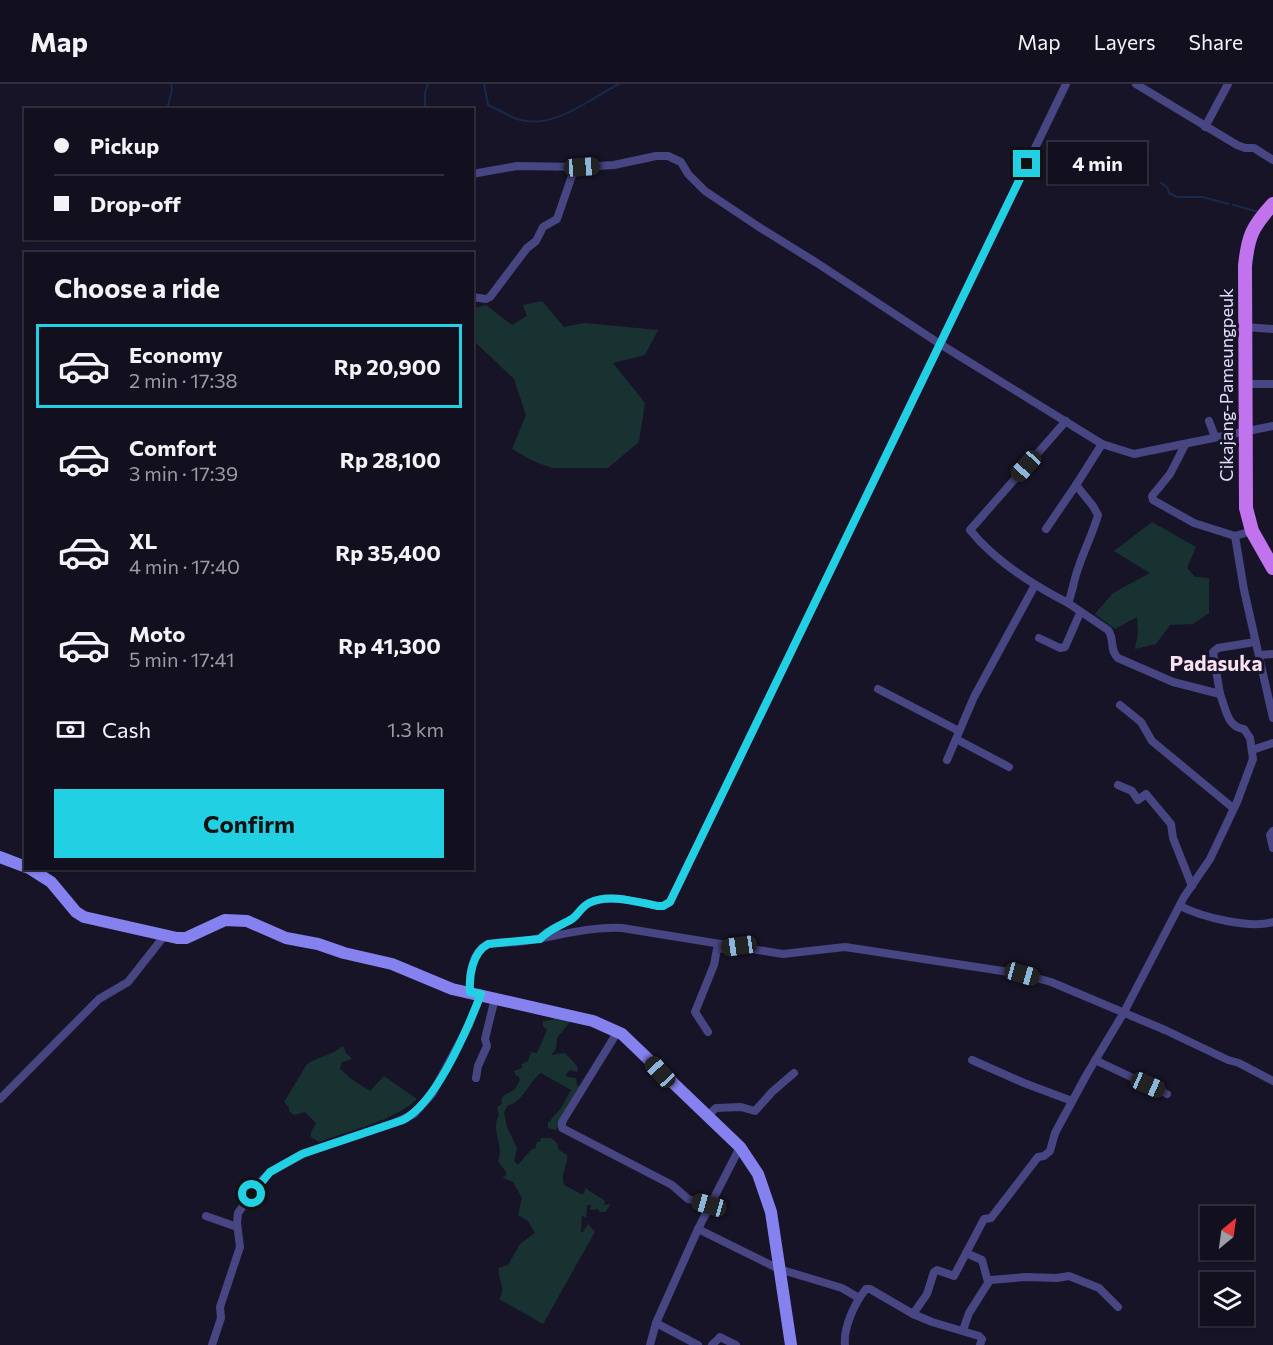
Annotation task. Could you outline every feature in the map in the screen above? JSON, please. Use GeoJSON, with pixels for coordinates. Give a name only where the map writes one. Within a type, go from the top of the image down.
{"type":"FeatureCollection","features":[{"type":"Feature","properties":{"kind":"main road","name":"Cikajang-Pameungpeuk"},"geometry":{"type":"LineString","coordinates":[[1270,208],[1250,234],[1247,244],[1245,433],[1246,508],[1252,531],[1273,568]]}},
{"type":"Feature","properties":{"kind":"street"},"geometry":{"type":"LineString","coordinates":[[540,939],[547,931],[572,919],[584,907],[597,901],[619,899],[658,906],[670,902],[1066,84]]}},
{"type":"Feature","properties":{"kind":"street"},"geometry":{"type":"LineString","coordinates":[[1136,84],[1237,145],[1254,148],[1273,160]]}},
{"type":"Feature","properties":{"kind":"street"},"geometry":{"type":"LineString","coordinates":[[1205,127],[1228,84]]}},
{"type":"Feature","properties":{"kind":"street"},"geometry":{"type":"LineString","coordinates":[[474,174],[517,166],[614,165],[656,156],[676,159],[685,166],[688,174],[705,191],[940,344],[1102,444],[1134,454],[1273,426]]}},
{"type":"Feature","properties":{"kind":"street"},"geometry":{"type":"LineString","coordinates":[[474,297],[486,299],[490,297],[527,248],[536,241],[543,227],[556,219],[575,167]]}},
{"type":"Feature","properties":{"kind":"street"},"geometry":{"type":"LineString","coordinates":[[1245,327],[1273,329]]}},
{"type":"Feature","properties":{"kind":"street"},"geometry":{"type":"LineString","coordinates":[[1245,384],[1273,384]]}},
{"type":"Feature","properties":{"kind":"street"},"geometry":{"type":"LineString","coordinates":[[1066,421],[971,529],[971,532],[1014,570],[1111,632],[1113,651],[1118,658],[1178,684],[1220,694]]}},
{"type":"Feature","properties":{"kind":"street"},"geometry":{"type":"LineString","coordinates":[[1209,421],[1215,437]]}},
{"type":"Feature","properties":{"kind":"street"},"geometry":{"type":"LineString","coordinates":[[1046,529],[1102,444]]}},
{"type":"Feature","properties":{"kind":"street"},"geometry":{"type":"LineString","coordinates":[[1185,445],[1170,474],[1152,496],[1153,500],[1194,523],[1235,536],[1252,531]]}},
{"type":"Feature","properties":{"kind":"street"},"geometry":{"type":"LineString","coordinates":[[1068,603],[1077,571],[1098,515],[1076,485]]}},
{"type":"Feature","properties":{"kind":"street"},"geometry":{"type":"LineString","coordinates":[[1235,536],[1255,642],[1273,718]]}},
{"type":"Feature","properties":{"kind":"street"},"geometry":{"type":"LineString","coordinates":[[947,760],[977,691],[1035,585]]}},
{"type":"Feature","properties":{"kind":"street"},"geometry":{"type":"LineString","coordinates":[[1039,638],[1065,648],[1080,613]]}},
{"type":"Feature","properties":{"kind":"street"},"geometry":{"type":"LineString","coordinates":[[913,1314],[927,1294],[934,1272],[937,1270],[954,1276],[984,1218],[991,1218],[1038,1157],[1050,1151],[1055,1133],[1072,1101],[1123,1014],[1179,906],[1210,859],[1253,759],[1250,738],[1244,729],[1236,728],[1232,724],[1220,694],[1213,652],[1218,648],[1255,642]]}},
{"type":"Feature","properties":{"kind":"street"},"geometry":{"type":"LineString","coordinates":[[1259,656],[1273,654]]}},
{"type":"Feature","properties":{"kind":"street"},"geometry":{"type":"LineString","coordinates":[[878,688],[1009,767]]}},
{"type":"Feature","properties":{"kind":"street"},"geometry":{"type":"LineString","coordinates":[[1120,705],[1142,723],[1152,741],[1233,808]]}},
{"type":"Feature","properties":{"kind":"street"},"geometry":{"type":"LineString","coordinates":[[1252,750],[1273,743]]}},
{"type":"Feature","properties":{"kind":"street"},"geometry":{"type":"LineString","coordinates":[[1118,785],[1131,790],[1138,800],[1146,794],[1169,822],[1192,886]]}},
{"type":"Feature","properties":{"kind":"street"},"geometry":{"type":"LineString","coordinates":[[1273,831],[1270,832],[1273,848]]}},
{"type":"Feature","properties":{"kind":"street"},"geometry":{"type":"LineString","coordinates":[[0,857],[24,867]]}},
{"type":"Feature","properties":{"kind":"street"},"geometry":{"type":"LineString","coordinates":[[30,870],[51,882],[76,912],[84,917],[186,938],[225,920],[238,919],[254,923],[286,938],[392,964],[445,986],[593,1021],[618,1031],[740,1147],[758,1174],[768,1200],[777,1244],[791,1345]]}},
{"type":"Feature","properties":{"kind":"street"},"geometry":{"type":"LineString","coordinates":[[1179,906],[1196,914],[1217,919],[1255,924],[1273,922]]}},
{"type":"Feature","properties":{"kind":"street"},"geometry":{"type":"LineString","coordinates":[[212,1345],[221,1318],[220,1307],[239,1251],[237,1219],[241,1208],[270,1172],[306,1152],[394,1123],[414,1114],[432,1094],[469,1024],[475,993],[471,971],[483,947],[488,944],[540,939],[609,927],[783,954],[845,947],[1022,974],[1051,982],[1239,1063],[1273,1081]]}},
{"type":"Feature","properties":{"kind":"street"},"geometry":{"type":"LineString","coordinates":[[0,1099],[99,999],[128,982],[165,935]]}},
{"type":"Feature","properties":{"kind":"street"},"geometry":{"type":"LineString","coordinates":[[708,1032],[695,1012],[714,965],[717,950],[739,946]]}},
{"type":"Feature","properties":{"kind":"street"},"geometry":{"type":"LineString","coordinates":[[476,1078],[478,1066],[487,1046],[485,1039],[495,998]]}},
{"type":"Feature","properties":{"kind":"street"},"geometry":{"type":"LineString","coordinates":[[618,1031],[562,1122],[562,1128],[672,1185],[688,1199],[709,1205]]}},
{"type":"Feature","properties":{"kind":"street"},"geometry":{"type":"LineString","coordinates":[[972,1060],[1072,1101]]}},
{"type":"Feature","properties":{"kind":"street"},"geometry":{"type":"LineString","coordinates":[[1095,1060],[1167,1094]]}},
{"type":"Feature","properties":{"kind":"street"},"geometry":{"type":"LineString","coordinates":[[708,1115],[716,1108],[741,1107],[755,1111],[794,1073]]}},
{"type":"Feature","properties":{"kind":"street"},"geometry":{"type":"LineString","coordinates":[[650,1345],[656,1323],[698,1229],[740,1147]]}},
{"type":"Feature","properties":{"kind":"street"},"geometry":{"type":"LineString","coordinates":[[206,1216],[237,1227]]}},
{"type":"Feature","properties":{"kind":"street"},"geometry":{"type":"LineString","coordinates":[[698,1229],[779,1269],[842,1288],[859,1298]]}},
{"type":"Feature","properties":{"kind":"street"},"geometry":{"type":"LineString","coordinates":[[966,1252],[982,1260],[988,1282]]}},
{"type":"Feature","properties":{"kind":"street"},"geometry":{"type":"LineString","coordinates":[[963,1330],[969,1313],[990,1280],[1070,1276],[1097,1286],[1118,1307]]}},
{"type":"Feature","properties":{"kind":"street"},"geometry":{"type":"LineString","coordinates":[[845,1345],[844,1339],[851,1314],[859,1298],[868,1288],[913,1314],[979,1336],[982,1339],[980,1345]]}},
{"type":"Feature","properties":{"kind":"street"},"geometry":{"type":"LineString","coordinates":[[656,1323],[698,1345]]}},
{"type":"Feature","properties":{"kind":"street"},"geometry":{"type":"LineString","coordinates":[[712,1345],[720,1337],[736,1345]]}},
{"type":"Feature","properties":{"kind":"green space"},"geometry":{"type":"Polygon","coordinates":[[[542,301],[564,327],[584,323],[658,330],[645,355],[613,363],[645,403],[639,442],[608,468],[552,468],[533,461],[512,449],[526,415],[514,379],[474,341],[474,308],[486,305],[512,325],[527,316],[523,305],[542,301]]]}},
{"type":"Feature","properties":{"kind":"green space"},"geometry":{"type":"Polygon","coordinates":[[[1152,522],[1196,547],[1187,568],[1195,577],[1209,578],[1209,613],[1193,624],[1170,625],[1156,644],[1135,649],[1138,633],[1137,617],[1115,629],[1095,614],[1113,593],[1150,573],[1114,551],[1152,522]]]}},
{"type":"Feature","properties":{"kind":"green space"},"geometry":{"type":"Polygon","coordinates":[[[557,1015],[573,1018],[557,1038],[556,1049],[551,1055],[565,1053],[577,1066],[578,1072],[570,1070],[566,1074],[567,1077],[576,1078],[577,1085],[581,1087],[556,1130],[548,1128],[548,1123],[561,1108],[571,1090],[541,1073],[517,1101],[508,1105],[504,1112],[507,1127],[517,1148],[514,1161],[518,1165],[532,1149],[535,1149],[541,1138],[551,1138],[557,1143],[559,1150],[567,1155],[564,1185],[581,1194],[584,1194],[585,1188],[605,1201],[604,1205],[610,1204],[606,1212],[600,1212],[598,1209],[590,1210],[591,1205],[587,1205],[586,1218],[582,1215],[581,1232],[588,1224],[595,1232],[543,1324],[499,1299],[502,1287],[499,1268],[508,1265],[520,1244],[535,1233],[528,1221],[518,1215],[522,1198],[513,1182],[502,1177],[506,1176],[506,1172],[498,1161],[500,1149],[496,1127],[499,1115],[497,1107],[502,1104],[503,1096],[515,1089],[520,1080],[514,1071],[522,1068],[522,1064],[528,1061],[531,1052],[537,1053],[547,1030],[543,1026],[543,1021],[552,1020],[557,1015]]]}},
{"type":"Feature","properties":{"kind":"green space"},"geometry":{"type":"Polygon","coordinates":[[[343,1046],[352,1059],[342,1062],[340,1069],[350,1078],[370,1091],[384,1076],[417,1099],[384,1119],[319,1142],[311,1137],[316,1123],[305,1112],[294,1115],[284,1102],[307,1064],[343,1046]]]}},
{"type":"Feature","properties":{"kind":"waterway"},"geometry":{"type":"LineString","coordinates":[[167,108],[171,84]]}},
{"type":"Feature","properties":{"kind":"waterway"},"geometry":{"type":"LineString","coordinates":[[425,108],[425,93],[428,84]]}},
{"type":"Feature","properties":{"kind":"waterway"},"geometry":{"type":"LineString","coordinates":[[484,84],[488,105],[517,119],[530,122],[544,121],[570,112],[619,84]]}},
{"type":"Feature","properties":{"kind":"waterway"},"geometry":{"type":"LineString","coordinates":[[1161,183],[1167,187],[1169,193],[1177,197],[1203,197],[1228,204]]}},
{"type":"Feature","properties":{"kind":"waterway"},"geometry":{"type":"LineString","coordinates":[[1233,205],[1259,212]]}},
{"type":"Feature","properties":{"kind":"district","name":"Padasuka"},"geometry":{"type":"Point","coordinates":[1216,664]}},
{"type":"Feature","properties":{"kind":"route"},"geometry":{"type":"LineString","coordinates":[[252,1194],[270,1172],[302,1154],[403,1120],[414,1114],[428,1100],[462,1039],[481,994],[470,992],[470,985],[471,971],[478,952],[483,947],[488,944],[540,939],[547,931],[572,919],[589,903],[597,901],[619,899],[658,906],[670,902],[1027,164]]}}]}
